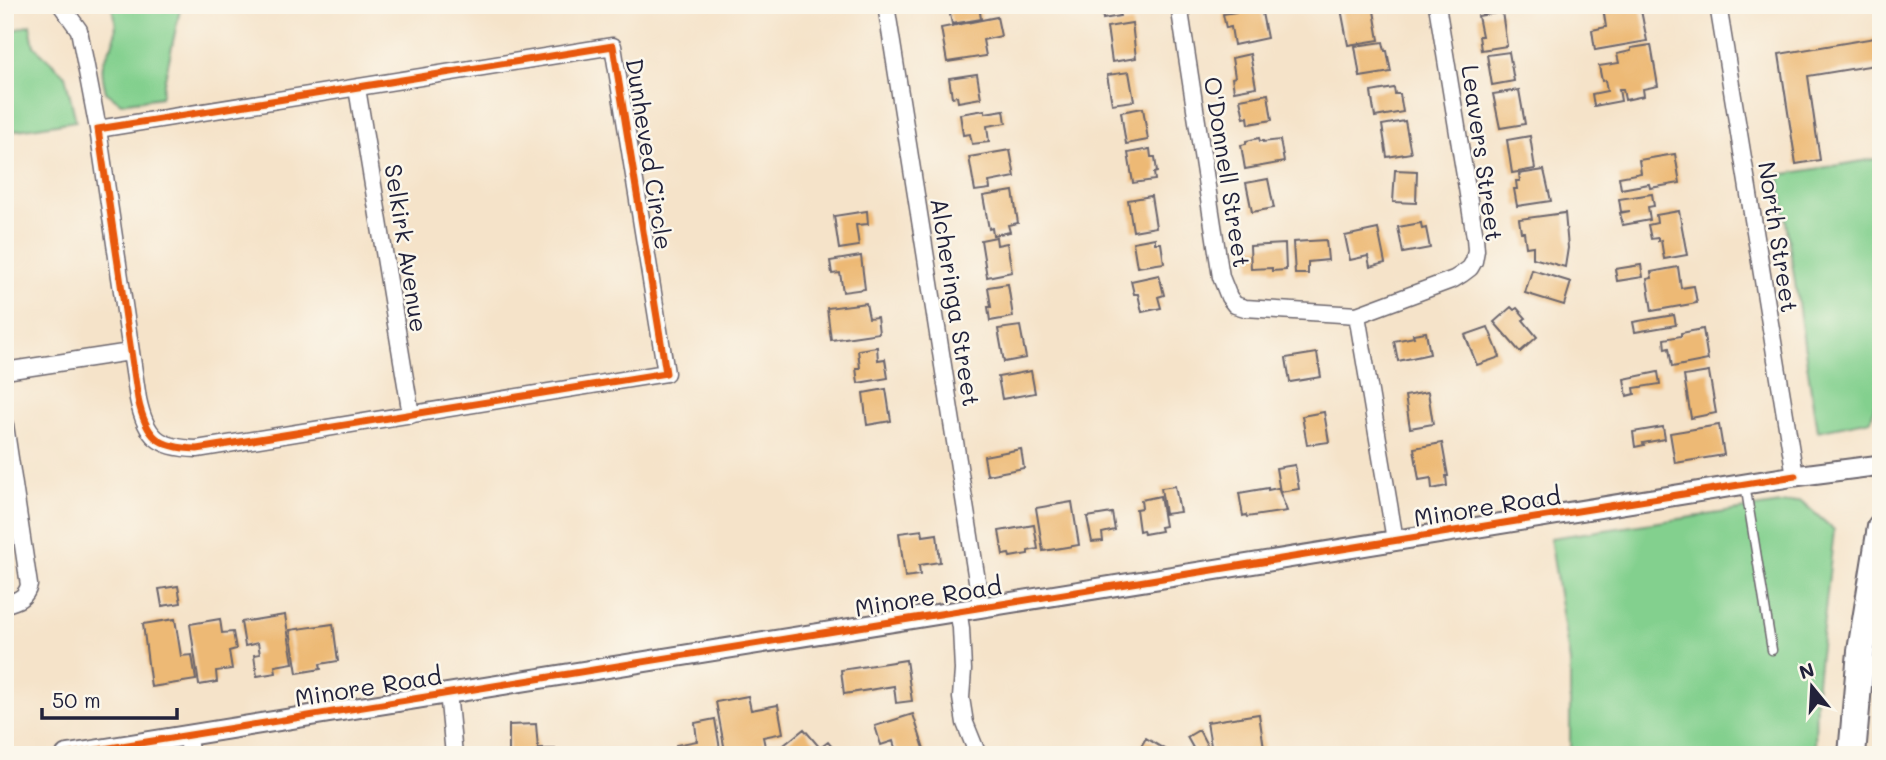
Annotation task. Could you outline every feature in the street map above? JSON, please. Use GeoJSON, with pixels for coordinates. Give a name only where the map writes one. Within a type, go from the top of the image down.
{"type":"FeatureCollection","features":[{"type":"Feature","properties":{"kind":"highway"},"geometry":{"type":"LineString","coordinates":[[1852,755],[1861,651],[1881,527]]}},
{"type":"Feature","properties":{"kind":"street"},"geometry":{"type":"LineString","coordinates":[[61,5],[79,30],[98,129]]}},
{"type":"Feature","properties":{"kind":"street","name":"Alcheringa Street"},"geometry":{"type":"LineString","coordinates":[[886,5],[981,606]]}},
{"type":"Feature","properties":{"kind":"street","name":"O'Donnell Street"},"geometry":{"type":"LineString","coordinates":[[1179,5],[1222,277],[1229,297],[1235,305],[1245,308],[1357,315]]}},
{"type":"Feature","properties":{"kind":"street","name":"Leavers Street"},"geometry":{"type":"LineString","coordinates":[[1357,315],[1454,278],[1470,268],[1474,261],[1475,237],[1437,5]]}},
{"type":"Feature","properties":{"kind":"street","name":"North Street"},"geometry":{"type":"LineString","coordinates":[[1718,5],[1795,476]]}},
{"type":"Feature","properties":{"kind":"street","name":"Dunheved Circle"},"geometry":{"type":"LineString","coordinates":[[612,46],[666,373],[197,449],[165,445],[154,438],[147,428],[138,399],[98,129],[612,46]]}},
{"type":"Feature","properties":{"kind":"street","name":"Selkirk Avenue"},"geometry":{"type":"LineString","coordinates":[[357,88],[411,415]]}},
{"type":"Feature","properties":{"kind":"street"},"geometry":{"type":"LineString","coordinates":[[1357,315],[1395,540]]}},
{"type":"Feature","properties":{"kind":"street"},"geometry":{"type":"LineString","coordinates":[[5,371],[130,352]]}},
{"type":"Feature","properties":{"kind":"street"},"geometry":{"type":"LineString","coordinates":[[5,425],[29,585],[27,593],[21,598],[5,604]]}},
{"type":"Feature","properties":{"kind":"street","name":"Minore Road"},"geometry":{"type":"LineString","coordinates":[[66,755],[981,606],[1795,476],[1881,465]]}},
{"type":"Feature","properties":{"kind":"street"},"geometry":{"type":"LineString","coordinates":[[958,610],[963,670],[961,698],[965,723],[978,755]]}},
{"type":"Feature","properties":{"kind":"street"},"geometry":{"type":"LineString","coordinates":[[448,692],[454,755]]}},
{"type":"Feature","properties":{"kind":"street"},"geometry":{"type":"LineString","coordinates":[[187,735],[191,755]]}},
{"type":"Feature","properties":{"kind":"lane"},"geometry":{"type":"LineString","coordinates":[[1745,484],[1772,650]]}},
{"type":"Feature","properties":{"kind":"green space"},"geometry":{"type":"Polygon","coordinates":[[[111,5],[181,5],[161,97],[121,103],[106,92],[103,64],[113,44],[116,27],[111,5]]]}},
{"type":"Feature","properties":{"kind":"green space"},"geometry":{"type":"Polygon","coordinates":[[[30,25],[34,46],[65,75],[76,121],[5,132],[5,33],[30,25]]]}},
{"type":"Feature","properties":{"kind":"green space"},"geometry":{"type":"Polygon","coordinates":[[[1881,158],[1881,379],[1871,420],[1817,431],[1779,175],[1881,158]]]}},
{"type":"Feature","properties":{"kind":"green space"},"geometry":{"type":"Polygon","coordinates":[[[1801,501],[1834,530],[1816,691],[1815,755],[1570,755],[1570,662],[1550,538],[1801,501]]]}},
{"type":"Feature","properties":{"kind":"building"},"geometry":{"type":"Polygon","coordinates":[[[948,5],[979,5],[981,19],[952,24],[948,5]]]}},
{"type":"Feature","properties":{"kind":"building"},"geometry":{"type":"Polygon","coordinates":[[[1101,5],[1118,5],[1120,16],[1103,19],[1101,5]]]}},
{"type":"Feature","properties":{"kind":"building"},"geometry":{"type":"Polygon","coordinates":[[[1351,5],[1373,5],[1379,40],[1348,45],[1341,9],[1351,8],[1351,5]]]}},
{"type":"Feature","properties":{"kind":"building"},"geometry":{"type":"Polygon","coordinates":[[[1589,5],[1640,5],[1647,41],[1595,50],[1592,30],[1606,27],[1603,8],[1590,10],[1589,5]]]}},
{"type":"Feature","properties":{"kind":"building"},"geometry":{"type":"Polygon","coordinates":[[[1878,5],[1881,5],[1881,64],[1808,76],[1820,160],[1796,164],[1779,54],[1875,38],[1878,5]]]}},
{"type":"Feature","properties":{"kind":"building"},"geometry":{"type":"Polygon","coordinates":[[[1261,8],[1267,38],[1234,45],[1231,27],[1226,28],[1223,14],[1261,8]]]}},
{"type":"Feature","properties":{"kind":"building"},"geometry":{"type":"Polygon","coordinates":[[[1502,12],[1507,46],[1481,50],[1479,36],[1482,36],[1478,16],[1502,12]]]}},
{"type":"Feature","properties":{"kind":"building"},"geometry":{"type":"Polygon","coordinates":[[[997,17],[1001,36],[983,40],[986,56],[947,62],[941,28],[997,17]]]}},
{"type":"Feature","properties":{"kind":"building"},"geometry":{"type":"Polygon","coordinates":[[[1132,23],[1136,58],[1112,62],[1107,27],[1132,23]]]}},
{"type":"Feature","properties":{"kind":"building"},"geometry":{"type":"Polygon","coordinates":[[[1383,42],[1391,72],[1360,77],[1355,46],[1383,42]]]}},
{"type":"Feature","properties":{"kind":"building"},"geometry":{"type":"Polygon","coordinates":[[[1651,45],[1658,86],[1643,89],[1644,96],[1625,100],[1623,89],[1619,89],[1621,101],[1594,106],[1592,94],[1607,91],[1599,66],[1619,63],[1617,54],[1631,51],[1631,48],[1651,45]]]}},
{"type":"Feature","properties":{"kind":"building"},"geometry":{"type":"Polygon","coordinates":[[[1509,52],[1514,81],[1492,85],[1487,55],[1509,52]]]}},
{"type":"Feature","properties":{"kind":"building"},"geometry":{"type":"Polygon","coordinates":[[[1250,54],[1256,87],[1234,91],[1232,58],[1250,54]]]}},
{"type":"Feature","properties":{"kind":"building"},"geometry":{"type":"Polygon","coordinates":[[[1129,72],[1134,101],[1112,104],[1107,75],[1129,72]]]}},
{"type":"Feature","properties":{"kind":"building"},"geometry":{"type":"Polygon","coordinates":[[[977,74],[981,98],[958,102],[957,96],[952,97],[949,78],[977,74]]]}},
{"type":"Feature","properties":{"kind":"building"},"geometry":{"type":"Polygon","coordinates":[[[1394,88],[1395,94],[1400,94],[1403,112],[1375,117],[1371,92],[1394,88]]]}},
{"type":"Feature","properties":{"kind":"building"},"geometry":{"type":"Polygon","coordinates":[[[1519,90],[1525,124],[1500,128],[1493,94],[1519,90]]]}},
{"type":"Feature","properties":{"kind":"building"},"geometry":{"type":"Polygon","coordinates":[[[1268,94],[1272,120],[1249,124],[1248,117],[1244,118],[1240,99],[1268,94]]]}},
{"type":"Feature","properties":{"kind":"building"},"geometry":{"type":"Polygon","coordinates":[[[1143,108],[1148,140],[1126,144],[1121,112],[1143,108]]]}},
{"type":"Feature","properties":{"kind":"building"},"geometry":{"type":"Polygon","coordinates":[[[985,110],[985,113],[1004,110],[1006,123],[987,126],[989,142],[972,144],[970,134],[963,135],[960,114],[985,110]]]}},
{"type":"Feature","properties":{"kind":"building"},"geometry":{"type":"Polygon","coordinates":[[[1405,121],[1411,153],[1387,157],[1382,125],[1405,121]]]}},
{"type":"Feature","properties":{"kind":"building"},"geometry":{"type":"Polygon","coordinates":[[[1530,136],[1535,169],[1512,173],[1507,140],[1530,136]]]}},
{"type":"Feature","properties":{"kind":"building"},"geometry":{"type":"Polygon","coordinates":[[[1259,138],[1263,142],[1280,140],[1284,162],[1245,169],[1241,145],[1259,138]]]}},
{"type":"Feature","properties":{"kind":"building"},"geometry":{"type":"Polygon","coordinates":[[[1150,149],[1151,157],[1155,157],[1155,180],[1133,183],[1128,153],[1150,149]]]}},
{"type":"Feature","properties":{"kind":"building"},"geometry":{"type":"Polygon","coordinates":[[[1010,150],[1015,177],[989,182],[990,189],[975,191],[969,157],[1010,150]]]}},
{"type":"Feature","properties":{"kind":"building"},"geometry":{"type":"Polygon","coordinates":[[[1675,154],[1680,183],[1650,188],[1649,184],[1621,189],[1619,177],[1641,173],[1639,160],[1675,154]]]}},
{"type":"Feature","properties":{"kind":"building"},"geometry":{"type":"Polygon","coordinates":[[[1395,170],[1417,171],[1416,203],[1393,202],[1395,170]]]}},
{"type":"Feature","properties":{"kind":"building"},"geometry":{"type":"Polygon","coordinates":[[[1544,170],[1551,201],[1517,206],[1514,189],[1517,189],[1516,181],[1520,181],[1519,174],[1544,170]]]}},
{"type":"Feature","properties":{"kind":"building"},"geometry":{"type":"Polygon","coordinates":[[[1268,179],[1274,208],[1252,212],[1246,183],[1268,179]]]}},
{"type":"Feature","properties":{"kind":"building"},"geometry":{"type":"Polygon","coordinates":[[[1013,191],[1018,223],[1008,225],[1010,232],[993,235],[992,228],[989,229],[983,196],[1013,191]]]}},
{"type":"Feature","properties":{"kind":"building"},"geometry":{"type":"Polygon","coordinates":[[[1652,194],[1654,206],[1648,207],[1650,220],[1623,225],[1620,213],[1630,211],[1621,212],[1619,199],[1652,194]]]}},
{"type":"Feature","properties":{"kind":"building"},"geometry":{"type":"Polygon","coordinates":[[[1151,196],[1156,227],[1133,231],[1128,200],[1151,196]]]}},
{"type":"Feature","properties":{"kind":"building"},"geometry":{"type":"Polygon","coordinates":[[[867,211],[868,224],[856,225],[859,246],[839,249],[834,216],[867,211]]]}},
{"type":"Feature","properties":{"kind":"building"},"geometry":{"type":"Polygon","coordinates":[[[1679,211],[1687,255],[1664,259],[1661,240],[1651,239],[1648,225],[1657,223],[1656,215],[1679,211]]]}},
{"type":"Feature","properties":{"kind":"building"},"geometry":{"type":"Polygon","coordinates":[[[1565,213],[1568,248],[1565,267],[1533,258],[1533,246],[1526,247],[1519,219],[1565,213]]]}},
{"type":"Feature","properties":{"kind":"building"},"geometry":{"type":"Polygon","coordinates":[[[1421,223],[1422,229],[1426,228],[1430,248],[1403,253],[1398,227],[1421,223]]]}},
{"type":"Feature","properties":{"kind":"building"},"geometry":{"type":"Polygon","coordinates":[[[1378,229],[1385,263],[1370,267],[1368,256],[1350,260],[1345,236],[1378,229]]]}},
{"type":"Feature","properties":{"kind":"building"},"geometry":{"type":"Polygon","coordinates":[[[996,237],[997,245],[1007,243],[1012,272],[987,277],[981,240],[996,237]]]}},
{"type":"Feature","properties":{"kind":"building"},"geometry":{"type":"Polygon","coordinates":[[[1155,238],[1155,243],[1161,243],[1164,263],[1137,267],[1133,242],[1155,238]]]}},
{"type":"Feature","properties":{"kind":"building"},"geometry":{"type":"Polygon","coordinates":[[[1326,240],[1328,260],[1308,262],[1308,274],[1295,274],[1293,242],[1326,240]]]}},
{"type":"Feature","properties":{"kind":"building"},"geometry":{"type":"Polygon","coordinates":[[[1285,244],[1286,270],[1251,269],[1250,246],[1285,244]]]}},
{"type":"Feature","properties":{"kind":"building"},"geometry":{"type":"Polygon","coordinates":[[[861,256],[865,289],[843,292],[840,273],[832,274],[830,261],[861,256]]]}},
{"type":"Feature","properties":{"kind":"building"},"geometry":{"type":"Polygon","coordinates":[[[1641,265],[1643,277],[1617,281],[1615,269],[1641,265]]]}},
{"type":"Feature","properties":{"kind":"building"},"geometry":{"type":"Polygon","coordinates":[[[1678,267],[1681,288],[1694,286],[1697,303],[1652,311],[1647,279],[1652,278],[1651,272],[1678,267]]]}},
{"type":"Feature","properties":{"kind":"building"},"geometry":{"type":"Polygon","coordinates":[[[1532,270],[1571,282],[1564,305],[1525,293],[1532,270]]]}},
{"type":"Feature","properties":{"kind":"building"},"geometry":{"type":"Polygon","coordinates":[[[1159,275],[1164,295],[1158,297],[1161,308],[1142,312],[1138,294],[1134,294],[1131,281],[1159,275]]]}},
{"type":"Feature","properties":{"kind":"building"},"geometry":{"type":"Polygon","coordinates":[[[1008,284],[1013,317],[990,321],[988,287],[1008,284]]]}},
{"type":"Feature","properties":{"kind":"building"},"geometry":{"type":"Polygon","coordinates":[[[866,303],[869,318],[877,317],[879,333],[831,340],[827,308],[866,303]]]}},
{"type":"Feature","properties":{"kind":"building"},"geometry":{"type":"Polygon","coordinates":[[[1511,307],[1514,310],[1517,308],[1526,318],[1523,320],[1537,337],[1520,352],[1494,322],[1511,307]]]}},
{"type":"Feature","properties":{"kind":"building"},"geometry":{"type":"Polygon","coordinates":[[[1674,315],[1676,325],[1635,332],[1633,322],[1674,315]]]}},
{"type":"Feature","properties":{"kind":"building"},"geometry":{"type":"Polygon","coordinates":[[[1020,326],[1026,358],[1004,362],[998,329],[1020,326]]]}},
{"type":"Feature","properties":{"kind":"building"},"geometry":{"type":"Polygon","coordinates":[[[1488,327],[1500,357],[1477,365],[1465,335],[1488,327]]]}},
{"type":"Feature","properties":{"kind":"building"},"geometry":{"type":"Polygon","coordinates":[[[1703,329],[1708,360],[1672,367],[1669,348],[1665,349],[1664,339],[1703,329]]]}},
{"type":"Feature","properties":{"kind":"building"},"geometry":{"type":"Polygon","coordinates":[[[1426,332],[1430,354],[1398,361],[1394,341],[1426,332]]]}},
{"type":"Feature","properties":{"kind":"building"},"geometry":{"type":"Polygon","coordinates":[[[877,347],[878,360],[885,359],[888,378],[858,383],[858,350],[877,347]]]}},
{"type":"Feature","properties":{"kind":"building"},"geometry":{"type":"Polygon","coordinates":[[[1317,353],[1321,377],[1290,382],[1286,358],[1317,353]]]}},
{"type":"Feature","properties":{"kind":"building"},"geometry":{"type":"Polygon","coordinates":[[[1031,371],[1035,393],[1002,399],[998,377],[1031,371]]]}},
{"type":"Feature","properties":{"kind":"building"},"geometry":{"type":"Polygon","coordinates":[[[1658,372],[1660,384],[1634,388],[1635,394],[1627,396],[1624,379],[1658,372]]]}},
{"type":"Feature","properties":{"kind":"building"},"geometry":{"type":"Polygon","coordinates":[[[1709,372],[1716,413],[1691,418],[1684,376],[1709,372]]]}},
{"type":"Feature","properties":{"kind":"building"},"geometry":{"type":"Polygon","coordinates":[[[886,389],[891,421],[867,425],[863,393],[886,389]]]}},
{"type":"Feature","properties":{"kind":"building"},"geometry":{"type":"Polygon","coordinates":[[[1428,392],[1433,424],[1410,428],[1405,396],[1428,392]]]}},
{"type":"Feature","properties":{"kind":"building"},"geometry":{"type":"Polygon","coordinates":[[[1324,412],[1329,442],[1307,445],[1302,416],[1324,412]]]}},
{"type":"Feature","properties":{"kind":"building"},"geometry":{"type":"Polygon","coordinates":[[[1719,425],[1724,455],[1675,463],[1670,433],[1719,425]]]}},
{"type":"Feature","properties":{"kind":"building"},"geometry":{"type":"Polygon","coordinates":[[[1663,427],[1665,439],[1635,447],[1633,432],[1663,427]]]}},
{"type":"Feature","properties":{"kind":"building"},"geometry":{"type":"Polygon","coordinates":[[[1442,443],[1448,476],[1447,486],[1432,489],[1431,478],[1419,480],[1414,448],[1442,443]]]}},
{"type":"Feature","properties":{"kind":"building"},"geometry":{"type":"Polygon","coordinates":[[[1021,449],[1024,468],[987,475],[984,456],[1021,449]]]}},
{"type":"Feature","properties":{"kind":"building"},"geometry":{"type":"Polygon","coordinates":[[[1295,465],[1299,489],[1280,492],[1276,468],[1295,465]]]}},
{"type":"Feature","properties":{"kind":"building"},"geometry":{"type":"Polygon","coordinates":[[[1175,486],[1180,512],[1165,514],[1161,488],[1175,486]]]}},
{"type":"Feature","properties":{"kind":"building"},"geometry":{"type":"Polygon","coordinates":[[[1278,488],[1287,511],[1243,516],[1239,493],[1278,488]]]}},
{"type":"Feature","properties":{"kind":"building"},"geometry":{"type":"Polygon","coordinates":[[[1160,496],[1165,526],[1160,527],[1161,531],[1144,534],[1143,530],[1139,531],[1136,509],[1142,508],[1141,500],[1160,496]]]}},
{"type":"Feature","properties":{"kind":"building"},"geometry":{"type":"Polygon","coordinates":[[[1072,502],[1079,545],[1043,551],[1036,508],[1072,502]]]}},
{"type":"Feature","properties":{"kind":"building"},"geometry":{"type":"Polygon","coordinates":[[[1112,513],[1115,530],[1102,533],[1103,541],[1092,542],[1087,517],[1112,513]]]}},
{"type":"Feature","properties":{"kind":"building"},"geometry":{"type":"Polygon","coordinates":[[[1034,525],[1038,549],[1028,551],[1028,554],[1010,557],[1009,554],[1003,555],[999,531],[1034,525]]]}},
{"type":"Feature","properties":{"kind":"building"},"geometry":{"type":"Polygon","coordinates":[[[922,530],[923,536],[937,534],[940,562],[919,565],[920,575],[905,577],[899,533],[922,530]]]}},
{"type":"Feature","properties":{"kind":"building"},"geometry":{"type":"Polygon","coordinates":[[[178,586],[181,603],[162,606],[159,589],[178,586]]]}},
{"type":"Feature","properties":{"kind":"building"},"geometry":{"type":"Polygon","coordinates":[[[285,615],[293,663],[275,666],[276,673],[257,676],[254,655],[260,654],[258,643],[245,646],[241,622],[285,615]]]}},
{"type":"Feature","properties":{"kind":"building"},"geometry":{"type":"Polygon","coordinates":[[[175,619],[181,656],[192,655],[196,680],[151,687],[143,624],[175,619]]]}},
{"type":"Feature","properties":{"kind":"building"},"geometry":{"type":"Polygon","coordinates":[[[220,619],[222,633],[233,632],[236,649],[229,651],[232,669],[216,671],[217,682],[199,685],[190,624],[220,619]]]}},
{"type":"Feature","properties":{"kind":"building"},"geometry":{"type":"Polygon","coordinates":[[[333,624],[338,661],[320,664],[321,669],[297,673],[290,630],[333,624]]]}},
{"type":"Feature","properties":{"kind":"building"},"geometry":{"type":"Polygon","coordinates":[[[906,660],[912,701],[896,703],[894,686],[844,694],[841,670],[906,660]]]}},
{"type":"Feature","properties":{"kind":"building"},"geometry":{"type":"Polygon","coordinates":[[[748,696],[751,710],[778,705],[783,733],[763,737],[766,751],[738,755],[737,749],[725,751],[716,702],[748,696]]]}},
{"type":"Feature","properties":{"kind":"building"},"geometry":{"type":"Polygon","coordinates":[[[913,714],[926,755],[897,755],[893,741],[881,745],[875,726],[913,714]]]}},
{"type":"Feature","properties":{"kind":"building"},"geometry":{"type":"Polygon","coordinates":[[[1259,714],[1265,755],[1238,755],[1237,752],[1228,753],[1227,750],[1212,752],[1207,722],[1259,714]]]}},
{"type":"Feature","properties":{"kind":"building"},"geometry":{"type":"Polygon","coordinates":[[[715,719],[721,755],[678,755],[676,745],[697,741],[695,723],[715,719]]]}},
{"type":"Feature","properties":{"kind":"building"},"geometry":{"type":"Polygon","coordinates":[[[536,724],[538,749],[567,749],[567,755],[509,755],[509,725],[536,724]]]}},
{"type":"Feature","properties":{"kind":"building"},"geometry":{"type":"Polygon","coordinates":[[[804,729],[820,748],[828,742],[839,755],[783,755],[779,749],[804,729]]]}},
{"type":"Feature","properties":{"kind":"building"},"geometry":{"type":"Polygon","coordinates":[[[1199,730],[1212,755],[1197,755],[1187,737],[1199,730]]]}},
{"type":"Feature","properties":{"kind":"building"},"geometry":{"type":"Polygon","coordinates":[[[1146,738],[1174,755],[1136,755],[1146,738]]]}},
{"type":"Feature","properties":{"kind":"cycle path"},"geometry":{"type":"LineString","coordinates":[[613,46],[666,373],[197,449],[163,443],[150,431],[138,399],[98,129],[613,46]]}},
{"type":"Feature","properties":{"kind":"cycle path"},"geometry":{"type":"LineString","coordinates":[[66,755],[1795,476]]}}]}
